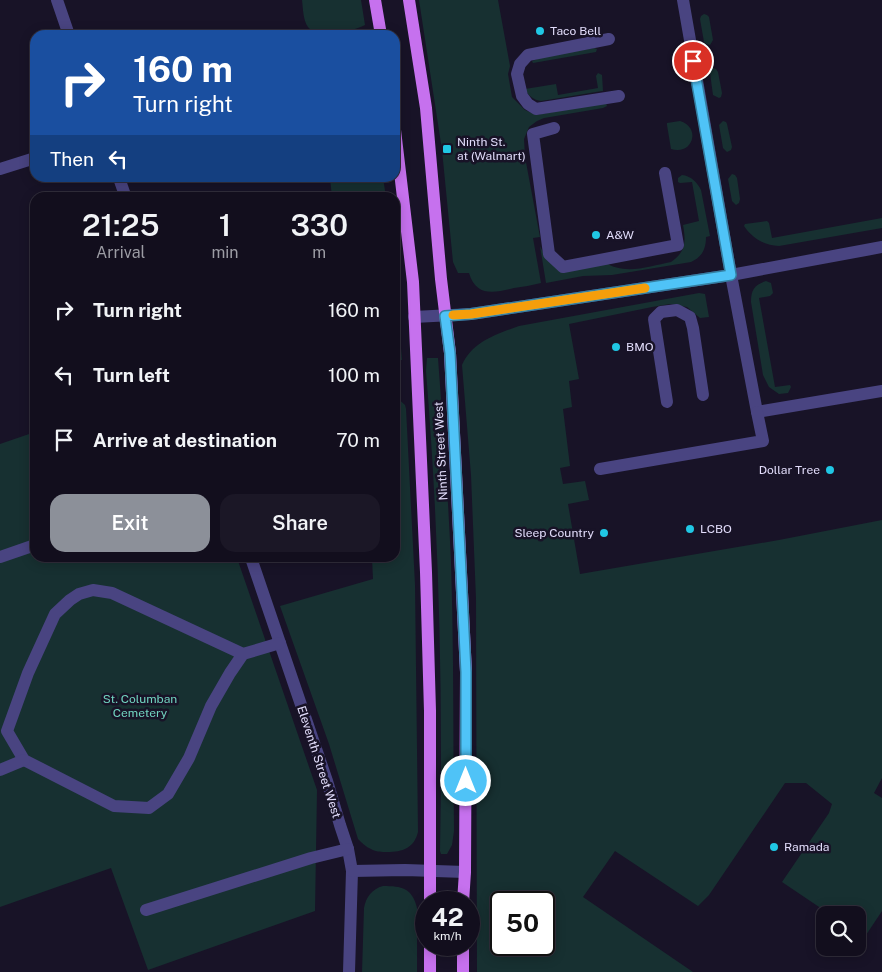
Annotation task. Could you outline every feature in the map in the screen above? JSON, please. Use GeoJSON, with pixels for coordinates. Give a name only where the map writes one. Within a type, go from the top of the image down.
{"type":"FeatureCollection","features":[{"type":"Feature","properties":{"kind":"main road"},"geometry":{"type":"LineString","coordinates":[[375,0],[380,30]]}},
{"type":"Feature","properties":{"kind":"main road","name":"Ninth Street West"},"geometry":{"type":"LineString","coordinates":[[409,0],[426,108],[450,353],[466,672],[464,891]]}},
{"type":"Feature","properties":{"kind":"main road","name":"Ninth Street West"},"geometry":{"type":"LineString","coordinates":[[400,172],[413,282],[426,572],[430,711],[430,891]]}},
{"type":"Feature","properties":{"kind":"main road"},"geometry":{"type":"LineString","coordinates":[[430,956],[430,972]]}},
{"type":"Feature","properties":{"kind":"main road"},"geometry":{"type":"LineString","coordinates":[[462,956],[463,972]]}},
{"type":"Feature","properties":{"kind":"street"},"geometry":{"type":"LineString","coordinates":[[57,0],[67,30]]}},
{"type":"Feature","properties":{"kind":"street"},"geometry":{"type":"LineString","coordinates":[[600,469],[763,442],[731,275],[683,0]]}},
{"type":"Feature","properties":{"kind":"street"},"geometry":{"type":"LineString","coordinates":[[609,39],[528,55],[520,64],[517,74],[522,96],[528,104],[536,108],[619,96]]}},
{"type":"Feature","properties":{"kind":"street"},"geometry":{"type":"LineString","coordinates":[[554,128],[533,134],[549,254],[562,267],[678,246],[665,173]]}},
{"type":"Feature","properties":{"kind":"street"},"geometry":{"type":"LineString","coordinates":[[0,169],[30,160]]}},
{"type":"Feature","properties":{"kind":"street"},"geometry":{"type":"LineString","coordinates":[[414,317],[480,313],[731,275],[882,247]]}},
{"type":"Feature","properties":{"kind":"street"},"geometry":{"type":"LineString","coordinates":[[667,402],[654,320],[661,312],[677,310],[690,317],[694,328],[703,395]]}},
{"type":"Feature","properties":{"kind":"street"},"geometry":{"type":"LineString","coordinates":[[757,412],[882,391]]}},
{"type":"Feature","properties":{"kind":"street"},"geometry":{"type":"LineString","coordinates":[[0,557],[30,547]]}},
{"type":"Feature","properties":{"kind":"street","name":"Eleventh Street West"},"geometry":{"type":"LineString","coordinates":[[252,562],[328,781],[348,849],[352,871],[349,972]]}},
{"type":"Feature","properties":{"kind":"street"},"geometry":{"type":"LineString","coordinates":[[243,654],[112,593],[93,590],[80,594],[70,600],[55,614],[3,730],[24,760],[114,806],[149,808],[168,794],[189,758],[211,706],[243,654],[280,643]]}},
{"type":"Feature","properties":{"kind":"street"},"geometry":{"type":"LineString","coordinates":[[0,770],[24,760]]}},
{"type":"Feature","properties":{"kind":"street"},"geometry":{"type":"LineString","coordinates":[[146,910],[311,858],[348,849]]}},
{"type":"Feature","properties":{"kind":"street"},"geometry":{"type":"LineString","coordinates":[[352,871],[465,872]]}},
{"type":"Feature","properties":{"kind":"green space"},"geometry":{"type":"Polygon","coordinates":[[[302,0],[361,0],[365,25],[352,30],[312,30],[305,21],[302,0]]]}},
{"type":"Feature","properties":{"kind":"green space"},"geometry":{"type":"Polygon","coordinates":[[[419,0],[498,0],[510,66],[508,74],[512,97],[525,110],[536,115],[606,103],[607,106],[603,108],[544,118],[537,121],[529,127],[524,139],[525,157],[540,237],[533,238],[541,283],[493,292],[481,290],[472,281],[469,273],[458,273],[453,262],[442,150],[419,0]]]}},
{"type":"Feature","properties":{"kind":"green space"},"geometry":{"type":"Polygon","coordinates":[[[704,14],[709,17],[713,40],[710,45],[704,42],[700,19],[704,14]]]}},
{"type":"Feature","properties":{"kind":"green space"},"geometry":{"type":"Polygon","coordinates":[[[597,49],[596,52],[533,63],[532,61],[543,57],[597,49]]]}},
{"type":"Feature","properties":{"kind":"green space"},"geometry":{"type":"Polygon","coordinates":[[[713,68],[718,72],[722,93],[719,98],[713,95],[710,73],[713,68]]]}},
{"type":"Feature","properties":{"kind":"green space"},"geometry":{"type":"Polygon","coordinates":[[[598,73],[602,75],[603,91],[541,101],[531,97],[525,89],[556,84],[558,95],[598,88],[596,76],[598,73]]]}},
{"type":"Feature","properties":{"kind":"green space"},"geometry":{"type":"Polygon","coordinates":[[[680,121],[691,129],[692,140],[684,149],[671,149],[667,123],[680,121]]]}},
{"type":"Feature","properties":{"kind":"green space"},"geometry":{"type":"Polygon","coordinates":[[[723,121],[727,124],[732,147],[727,152],[723,148],[719,125],[723,121]]]}},
{"type":"Feature","properties":{"kind":"green space"},"geometry":{"type":"Polygon","coordinates":[[[732,174],[737,178],[740,199],[736,205],[732,201],[728,179],[732,174]]]}},
{"type":"Feature","properties":{"kind":"green space"},"geometry":{"type":"Polygon","coordinates":[[[682,175],[693,180],[701,190],[710,236],[706,237],[704,249],[698,258],[691,262],[612,275],[583,276],[546,283],[540,246],[554,265],[605,262],[620,268],[637,269],[671,262],[680,254],[684,246],[683,225],[699,221],[692,182],[678,182],[678,178],[682,175]]]}},
{"type":"Feature","properties":{"kind":"green space"},"geometry":{"type":"Polygon","coordinates":[[[330,182],[384,182],[385,192],[331,192],[330,182]]]}},
{"type":"Feature","properties":{"kind":"green space"},"geometry":{"type":"Polygon","coordinates":[[[882,218],[882,228],[779,246],[759,240],[744,226],[745,224],[767,221],[772,238],[882,218]]]}},
{"type":"Feature","properties":{"kind":"green space"},"geometry":{"type":"Polygon","coordinates":[[[766,281],[771,283],[773,293],[770,296],[759,298],[775,387],[790,385],[788,393],[779,394],[769,387],[763,375],[751,302],[754,288],[766,281]]]}},
{"type":"Feature","properties":{"kind":"green space"},"geometry":{"type":"Polygon","coordinates":[[[699,293],[705,294],[709,317],[700,318],[687,307],[670,304],[569,324],[579,379],[569,381],[572,407],[563,409],[570,466],[560,468],[563,484],[585,481],[589,500],[568,504],[580,574],[779,540],[882,520],[882,778],[874,793],[882,798],[882,911],[866,935],[866,906],[818,906],[782,882],[829,813],[832,804],[806,783],[785,783],[709,895],[698,906],[615,851],[583,897],[693,972],[477,972],[477,956],[480,956],[480,891],[477,891],[476,599],[471,475],[462,365],[472,350],[493,336],[519,326],[699,293]]]}},
{"type":"Feature","properties":{"kind":"green space"},"geometry":{"type":"Polygon","coordinates":[[[400,336],[402,360],[400,360],[400,336]]]}},
{"type":"Feature","properties":{"kind":"green space"},"geometry":{"type":"Polygon","coordinates":[[[427,358],[438,358],[451,562],[454,831],[452,845],[447,854],[441,854],[440,851],[439,611],[426,371],[427,358]]]}},
{"type":"Feature","properties":{"kind":"green space"},"geometry":{"type":"Polygon","coordinates":[[[400,400],[406,409],[415,585],[418,832],[411,845],[403,850],[393,852],[375,851],[358,839],[329,744],[280,606],[373,579],[372,562],[400,562],[400,400]]]}},
{"type":"Feature","properties":{"kind":"green space","name":"St. Columban Cemetery"},"geometry":{"type":"Polygon","coordinates":[[[30,434],[30,562],[238,562],[317,790],[315,911],[148,970],[111,868],[0,907],[0,444],[30,434]]]}},
{"type":"Feature","properties":{"kind":"green space"},"geometry":{"type":"Polygon","coordinates":[[[379,887],[405,889],[415,901],[415,956],[417,956],[417,972],[362,972],[364,908],[368,897],[379,887]]]}},
{"type":"Feature","properties":{"kind":"slow traffic"},"geometry":{"type":"LineString","coordinates":[[453,315],[471,314],[645,288]]}},
{"type":"Feature","properties":{"kind":"place","name":"Taco Bell"},"geometry":{"type":"Point","coordinates":[540,31]}},
{"type":"Feature","properties":{"kind":"place","name":"Ninth St. at (Walmart)"},"geometry":{"type":"Point","coordinates":[447,149]}},
{"type":"Feature","properties":{"kind":"place","name":"A&W"},"geometry":{"type":"Point","coordinates":[596,235]}},
{"type":"Feature","properties":{"kind":"place","name":"BMO"},"geometry":{"type":"Point","coordinates":[616,347]}},
{"type":"Feature","properties":{"kind":"place","name":"Dollar Tree"},"geometry":{"type":"Point","coordinates":[830,470]}},
{"type":"Feature","properties":{"kind":"place","name":"LCBO"},"geometry":{"type":"Point","coordinates":[690,529]}},
{"type":"Feature","properties":{"kind":"place","name":"Sleep Country"},"geometry":{"type":"Point","coordinates":[604,533]}},
{"type":"Feature","properties":{"kind":"place","name":"Ramada"},"geometry":{"type":"Point","coordinates":[774,847]}},
{"type":"Feature","properties":{"kind":"route"},"geometry":{"type":"LineString","coordinates":[[466,781],[466,672],[450,353],[445,316],[471,314],[731,275],[693,61]]}}]}
